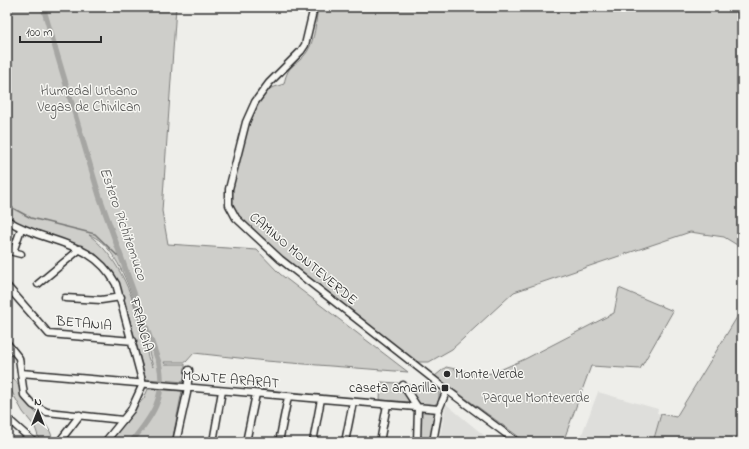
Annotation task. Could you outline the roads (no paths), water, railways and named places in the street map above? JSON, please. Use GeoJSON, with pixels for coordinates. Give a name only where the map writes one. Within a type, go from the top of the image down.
{"type":"FeatureCollection","features":[{"type":"Feature","properties":{"kind":"street","name":"CAMINO MONTEVERDE"},"geometry":{"type":"LineString","coordinates":[[314,7],[305,45],[301,51],[269,83],[255,102],[246,122],[229,190],[229,205],[236,218],[280,259],[431,378],[517,442]]}},
{"type":"Feature","properties":{"kind":"street","name":"FRANCIA"},"geometry":{"type":"LineString","coordinates":[[7,220],[21,229],[80,249],[92,255],[107,269],[116,284],[121,297],[143,384]]}},
{"type":"Feature","properties":{"kind":"street"},"geometry":{"type":"LineString","coordinates":[[21,229],[13,252],[21,254]]}},
{"type":"Feature","properties":{"kind":"street"},"geometry":{"type":"LineString","coordinates":[[38,284],[80,249]]}},
{"type":"Feature","properties":{"kind":"street","name":"BETANIA"},"geometry":{"type":"LineString","coordinates":[[7,286],[48,334],[133,340]]}},
{"type":"Feature","properties":{"kind":"street"},"geometry":{"type":"LineString","coordinates":[[65,298],[101,300],[121,297]]}},
{"type":"Feature","properties":{"kind":"street"},"geometry":{"type":"LineString","coordinates":[[7,343],[20,358],[23,391],[33,405],[48,412],[123,420]]}},
{"type":"Feature","properties":{"kind":"street"},"geometry":{"type":"LineString","coordinates":[[176,442],[188,388],[189,370]]}},
{"type":"Feature","properties":{"kind":"street","name":"MONTE ARARAT"},"geometry":{"type":"LineString","coordinates":[[21,373],[439,409]]}},
{"type":"Feature","properties":{"kind":"street"},"geometry":{"type":"LineString","coordinates":[[105,442],[123,420],[140,393],[143,384]]}},
{"type":"Feature","properties":{"kind":"street"},"geometry":{"type":"LineString","coordinates":[[403,385],[418,408],[416,442]]}},
{"type":"Feature","properties":{"kind":"street"},"geometry":{"type":"LineString","coordinates":[[433,442],[439,409],[447,390]]}},
{"type":"Feature","properties":{"kind":"street"},"geometry":{"type":"LineString","coordinates":[[213,442],[222,391]]}},
{"type":"Feature","properties":{"kind":"street"},"geometry":{"type":"LineString","coordinates":[[246,442],[256,394]]}},
{"type":"Feature","properties":{"kind":"street"},"geometry":{"type":"LineString","coordinates":[[279,442],[288,397]]}},
{"type":"Feature","properties":{"kind":"street"},"geometry":{"type":"LineString","coordinates":[[313,442],[321,400]]}},
{"type":"Feature","properties":{"kind":"street"},"geometry":{"type":"LineString","coordinates":[[345,442],[353,402]]}},
{"type":"Feature","properties":{"kind":"street"},"geometry":{"type":"LineString","coordinates":[[380,442],[388,405]]}},
{"type":"Feature","properties":{"kind":"street"},"geometry":{"type":"LineString","coordinates":[[59,442],[80,415]]}},
{"type":"Feature","properties":{"kind":"street"},"geometry":{"type":"LineString","coordinates":[[9,420],[34,442]]}},
{"type":"Feature","properties":{"kind":"waterway","name":"Estero Pichitemuco"},"geometry":{"type":"LineString","coordinates":[[43,7],[99,195],[159,363],[161,386],[156,406],[145,424],[131,442]]}},
{"type":"Feature","properties":{"kind":"waterway"},"geometry":{"type":"LineString","coordinates":[[7,205],[31,218],[95,234],[125,263]]}},
{"type":"Feature","properties":{"kind":"place","name":"Monte Verde"},"geometry":{"type":"Point","coordinates":[447,374]}},
{"type":"Feature","properties":{"kind":"place","name":"caseta amarilla"},"geometry":{"type":"Point","coordinates":[445,388]}},
{"type":"Feature","properties":{"kind":"park label","name":"Humedal Urbano Vegas de Chivilcan"},"geometry":{"type":"Point","coordinates":[89,100]}},
{"type":"Feature","properties":{"kind":"park label","name":"Parque Monteverde"},"geometry":{"type":"Point","coordinates":[536,398]}}]}
